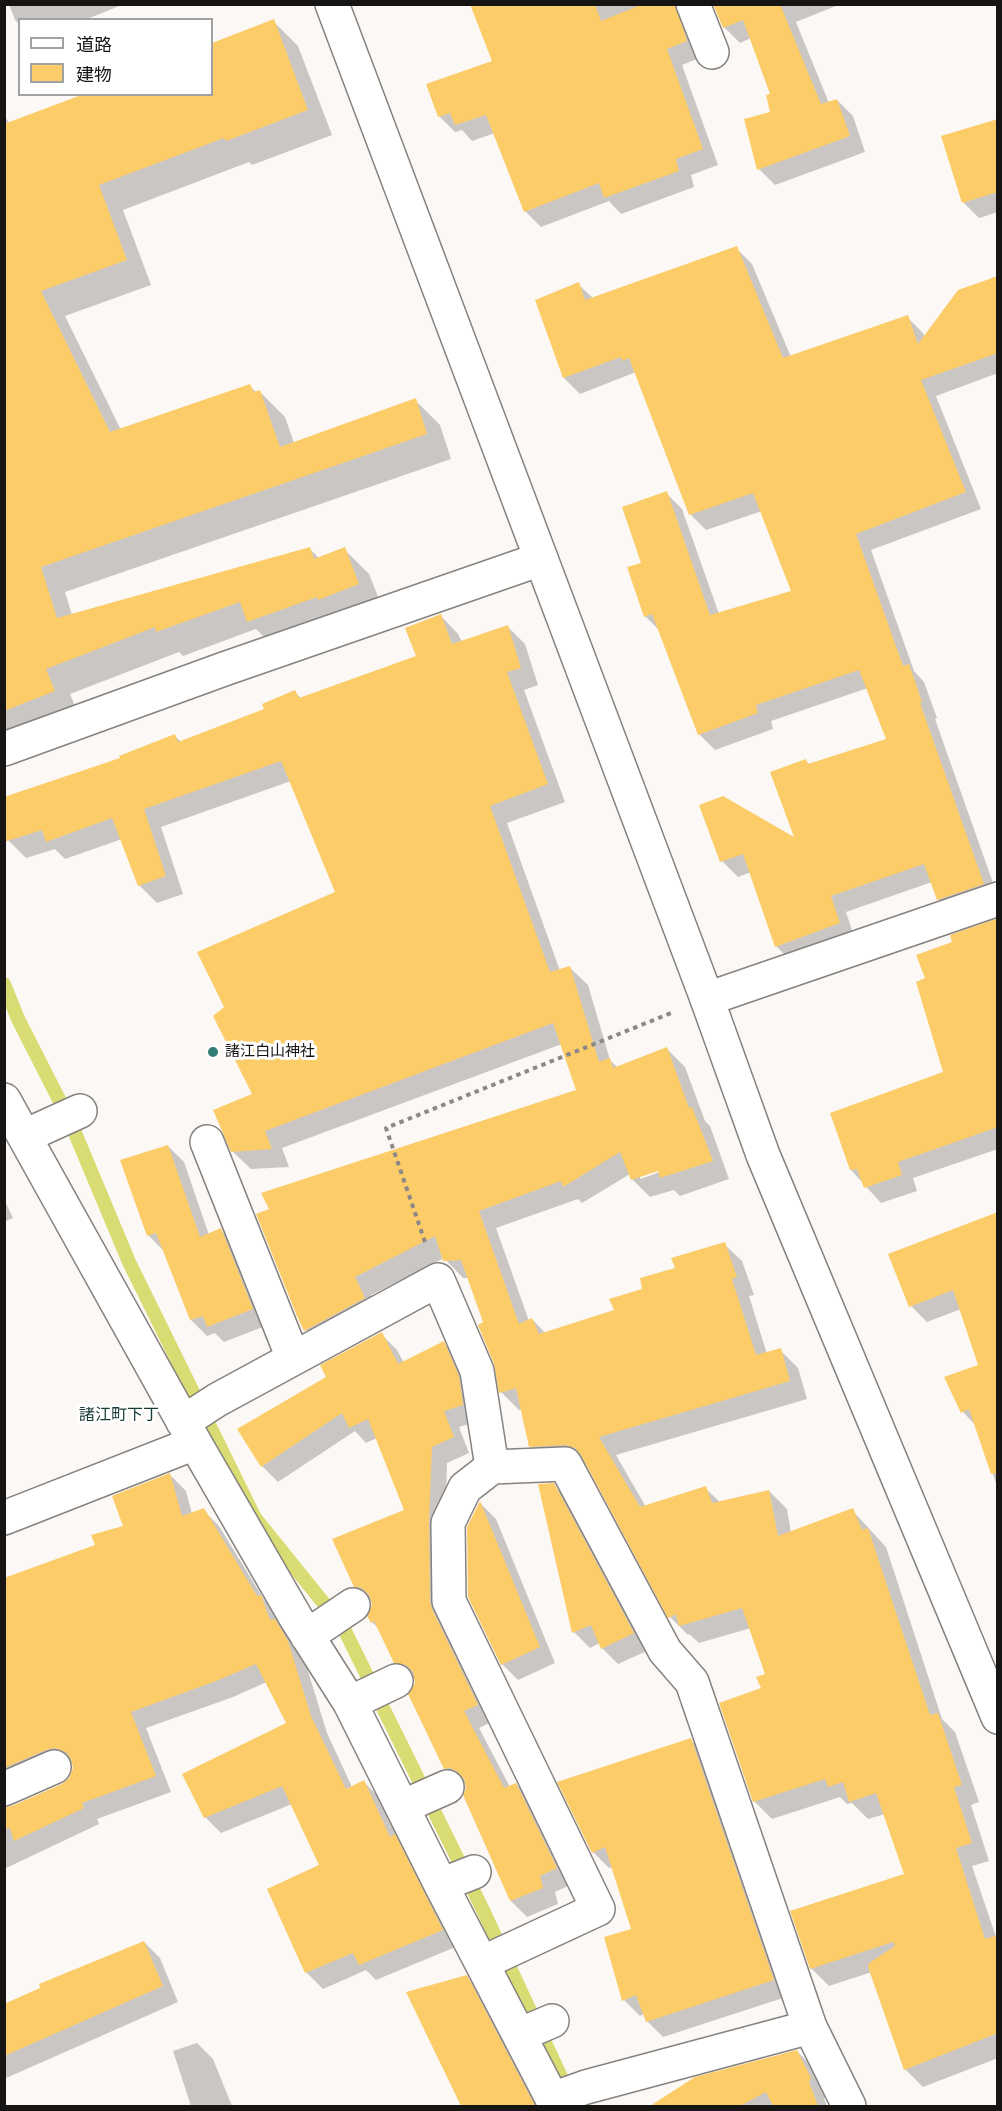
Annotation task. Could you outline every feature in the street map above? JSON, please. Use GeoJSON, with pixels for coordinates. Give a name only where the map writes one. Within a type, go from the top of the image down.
{"type":"FeatureCollection","features":[{"type":"Feature","properties":{"kind":"street"},"geometry":{"type":"LineString","coordinates":[[332,4],[707,999],[763,1155],[998,1717]]}},
{"type":"Feature","properties":{"kind":"street"},"geometry":{"type":"LineString","coordinates":[[693,4],[712,52]]}},
{"type":"Feature","properties":{"kind":"street"},"geometry":{"type":"LineString","coordinates":[[4,749],[224,669],[541,559]]}},
{"type":"Feature","properties":{"kind":"street"},"geometry":{"type":"LineString","coordinates":[[707,999],[998,899]]}},
{"type":"Feature","properties":{"kind":"street"},"geometry":{"type":"LineString","coordinates":[[4,1100],[189,1432],[307,1636],[350,1703],[554,2103],[585,2087],[810,2027]]}},
{"type":"Feature","properties":{"kind":"street"},"geometry":{"type":"LineString","coordinates":[[25,1136],[80,1111]]}},
{"type":"Feature","properties":{"kind":"street"},"geometry":{"type":"LineString","coordinates":[[207,1142],[293,1358]]}},
{"type":"Feature","properties":{"kind":"street"},"geometry":{"type":"LineString","coordinates":[[4,1518],[189,1432],[217,1400],[438,1280],[477,1371],[492,1467]]}},
{"type":"Feature","properties":{"kind":"street"},"geometry":{"type":"LineString","coordinates":[[482,1963],[598,1909],[449,1601],[448,1523],[465,1488],[492,1467],[565,1464],[665,1651],[692,1682],[810,2027],[849,2106]]}},
{"type":"Feature","properties":{"kind":"street"},"geometry":{"type":"LineString","coordinates":[[307,1636],[353,1605]]}},
{"type":"Feature","properties":{"kind":"street"},"geometry":{"type":"LineString","coordinates":[[350,1703],[396,1681]]}},
{"type":"Feature","properties":{"kind":"street"},"geometry":{"type":"LineString","coordinates":[[4,1789],[54,1767]]}},
{"type":"Feature","properties":{"kind":"street"},"geometry":{"type":"LineString","coordinates":[[402,1807],[447,1787]]}},
{"type":"Feature","properties":{"kind":"street"},"geometry":{"type":"LineString","coordinates":[[441,1885],[474,1872]]}},
{"type":"Feature","properties":{"kind":"street"},"geometry":{"type":"LineString","coordinates":[[519,2036],[552,2021]]}},
{"type":"Feature","properties":{"kind":"path"},"geometry":{"type":"LineString","coordinates":[[438,1280],[386,1128],[707,999]]}},
{"type":"Feature","properties":{"kind":"building"},"geometry":{"type":"Polygon","coordinates":[[[470,4],[595,4],[601,21],[643,4],[675,4],[687,41],[667,49],[703,149],[676,159],[679,171],[604,198],[599,183],[524,212],[486,115],[455,125],[450,113],[438,117],[426,84],[492,61],[470,4]]]}},
{"type":"Feature","properties":{"kind":"building"},"geometry":{"type":"Polygon","coordinates":[[[713,4],[780,4],[821,104],[837,99],[850,136],[757,170],[744,119],[770,112],[766,95],[770,94],[743,20],[723,28],[713,4]]]}},
{"type":"Feature","properties":{"kind":"building"},"geometry":{"type":"Polygon","coordinates":[[[274,19],[308,110],[226,141],[224,138],[99,185],[127,260],[41,291],[110,432],[250,384],[254,392],[260,390],[280,447],[416,398],[427,434],[41,567],[57,618],[310,547],[314,559],[345,547],[359,584],[318,600],[317,597],[247,622],[240,602],[156,632],[155,627],[46,669],[55,691],[4,711],[4,124],[79,96],[213,96],[213,43],[274,19]]]}},
{"type":"Feature","properties":{"kind":"building"},"geometry":{"type":"Polygon","coordinates":[[[998,119],[998,192],[962,203],[941,136],[998,119]]]}},
{"type":"Feature","properties":{"kind":"building"},"geometry":{"type":"Polygon","coordinates":[[[737,246],[783,358],[908,315],[918,344],[958,290],[998,276],[998,353],[921,380],[966,492],[856,534],[903,666],[909,664],[922,702],[920,703],[984,884],[937,900],[924,864],[831,896],[840,923],[775,947],[743,854],[720,862],[699,805],[723,796],[794,837],[770,772],[806,759],[808,764],[886,739],[859,670],[756,705],[758,713],[698,735],[652,614],[644,617],[627,567],[641,563],[622,507],[667,491],[710,615],[791,591],[753,493],[689,515],[629,358],[622,361],[621,357],[563,378],[535,300],[579,282],[585,300],[737,246]]]}},
{"type":"Feature","properties":{"kind":"building"},"geometry":{"type":"Polygon","coordinates":[[[441,614],[452,644],[508,625],[521,668],[507,672],[548,784],[490,806],[550,972],[570,966],[599,1062],[610,1058],[613,1068],[667,1047],[689,1108],[692,1107],[713,1161],[660,1178],[658,1171],[631,1180],[620,1152],[563,1187],[561,1181],[479,1211],[519,1324],[532,1318],[539,1334],[614,1310],[609,1299],[642,1289],[640,1278],[675,1268],[671,1258],[725,1242],[737,1277],[732,1279],[756,1355],[781,1348],[790,1381],[599,1437],[640,1507],[706,1486],[712,1503],[769,1490],[778,1536],[853,1508],[862,1530],[868,1528],[930,1715],[938,1713],[962,1785],[954,1787],[972,1843],[956,1848],[985,1939],[998,1935],[998,2033],[904,2070],[868,1967],[869,1963],[895,1946],[893,1942],[810,1969],[790,1911],[904,1874],[876,1793],[849,1802],[843,1782],[828,1787],[825,1779],[753,1802],[719,1703],[761,1688],[756,1677],[765,1674],[742,1608],[679,1626],[676,1614],[668,1618],[581,1455],[575,1448],[565,1445],[529,1447],[516,1388],[499,1393],[494,1364],[478,1325],[483,1322],[461,1260],[443,1261],[435,1236],[355,1277],[365,1298],[304,1331],[256,1214],[269,1209],[261,1193],[576,1090],[553,1023],[265,1131],[272,1149],[231,1152],[213,1110],[252,1094],[213,1016],[224,1007],[197,952],[335,892],[281,761],[144,809],[166,876],[138,886],[112,818],[46,842],[42,830],[4,842],[4,797],[120,758],[119,756],[175,734],[178,742],[264,709],[262,704],[295,690],[299,698],[416,656],[405,628],[441,614]]]}},
{"type":"Feature","properties":{"kind":"building"},"geometry":{"type":"Polygon","coordinates":[[[996,919],[998,1127],[898,1162],[902,1175],[864,1188],[857,1169],[850,1170],[830,1113],[943,1072],[916,982],[925,978],[916,955],[952,942],[950,935],[996,919]]]}},
{"type":"Feature","properties":{"kind":"building"},"geometry":{"type":"Polygon","coordinates":[[[168,1145],[200,1237],[221,1228],[253,1309],[207,1327],[203,1316],[190,1320],[156,1233],[147,1236],[120,1160],[168,1145]]]}},
{"type":"Feature","properties":{"kind":"building"},"geometry":{"type":"Polygon","coordinates":[[[998,1212],[998,1473],[991,1474],[969,1409],[961,1413],[944,1377],[978,1365],[953,1290],[909,1307],[888,1254],[998,1212]]]}},
{"type":"Feature","properties":{"kind":"building"},"geometry":{"type":"Polygon","coordinates":[[[382,1332],[398,1364],[444,1341],[459,1376],[463,1405],[444,1411],[454,1437],[432,1447],[429,1523],[430,1602],[478,1705],[464,1711],[504,1788],[516,1783],[557,1868],[540,1876],[543,1888],[510,1901],[463,1795],[466,1788],[464,1779],[450,1768],[444,1769],[408,1694],[415,1683],[413,1672],[406,1665],[394,1663],[374,1621],[371,1623],[367,1616],[372,1604],[369,1595],[362,1588],[354,1587],[332,1539],[404,1510],[368,1419],[349,1428],[342,1413],[261,1467],[237,1429],[326,1377],[320,1365],[382,1332]]]}},
{"type":"Feature","properties":{"kind":"building"},"geometry":{"type":"Polygon","coordinates":[[[170,1473],[182,1516],[204,1508],[257,1596],[261,1595],[270,1620],[275,1619],[288,1641],[311,1716],[346,1789],[364,1780],[390,1837],[395,1834],[443,1930],[359,1965],[353,1953],[305,1973],[267,1889],[319,1865],[282,1786],[204,1818],[182,1774],[286,1723],[256,1664],[131,1712],[156,1776],[82,1803],[84,1808],[14,1841],[10,1828],[4,1829],[4,1807],[12,1806],[62,1784],[69,1778],[73,1768],[66,1752],[55,1748],[4,1768],[4,1578],[95,1545],[91,1535],[123,1526],[112,1496],[170,1473]]]}},
{"type":"Feature","properties":{"kind":"building"},"geometry":{"type":"Polygon","coordinates":[[[554,1483],[634,1633],[601,1649],[591,1625],[572,1633],[538,1484],[554,1483]]]}},
{"type":"Feature","properties":{"kind":"building"},"geometry":{"type":"Polygon","coordinates":[[[480,1501],[540,1647],[501,1665],[468,1597],[467,1527],[480,1501]]]}},
{"type":"Feature","properties":{"kind":"building"},"geometry":{"type":"Polygon","coordinates":[[[691,1738],[774,1980],[646,2022],[636,1995],[622,2001],[604,1937],[631,1929],[605,1847],[592,1853],[557,1782],[691,1738]]]}},
{"type":"Feature","properties":{"kind":"building"},"geometry":{"type":"Polygon","coordinates":[[[144,1941],[163,1986],[4,2056],[4,2004],[40,1988],[39,1984],[144,1941]]]}},
{"type":"Feature","properties":{"kind":"building"},"geometry":{"type":"Polygon","coordinates":[[[467,1975],[535,2106],[461,2106],[406,1992],[467,1975]]]}},
{"type":"Feature","properties":{"kind":"building"},"geometry":{"type":"Polygon","coordinates":[[[797,2050],[811,2078],[809,2082],[818,2106],[773,2106],[766,2092],[740,2106],[650,2106],[695,2077],[797,2050]]]}},
{"type":"Feature","properties":{"kind":"waterway"},"geometry":{"type":"LineString","coordinates":[[4,984],[18,1019],[70,1121],[129,1262],[255,1518],[343,1627],[482,1908],[569,2094]]}},
{"type":"Feature","properties":{"kind":"place","name":"諸江白山神社"},"geometry":{"type":"Point","coordinates":[213,1052]}},
{"type":"Feature","properties":{"kind":"district","name":"諸江町下丁"},"geometry":{"type":"Point","coordinates":[119,1415]}}]}
